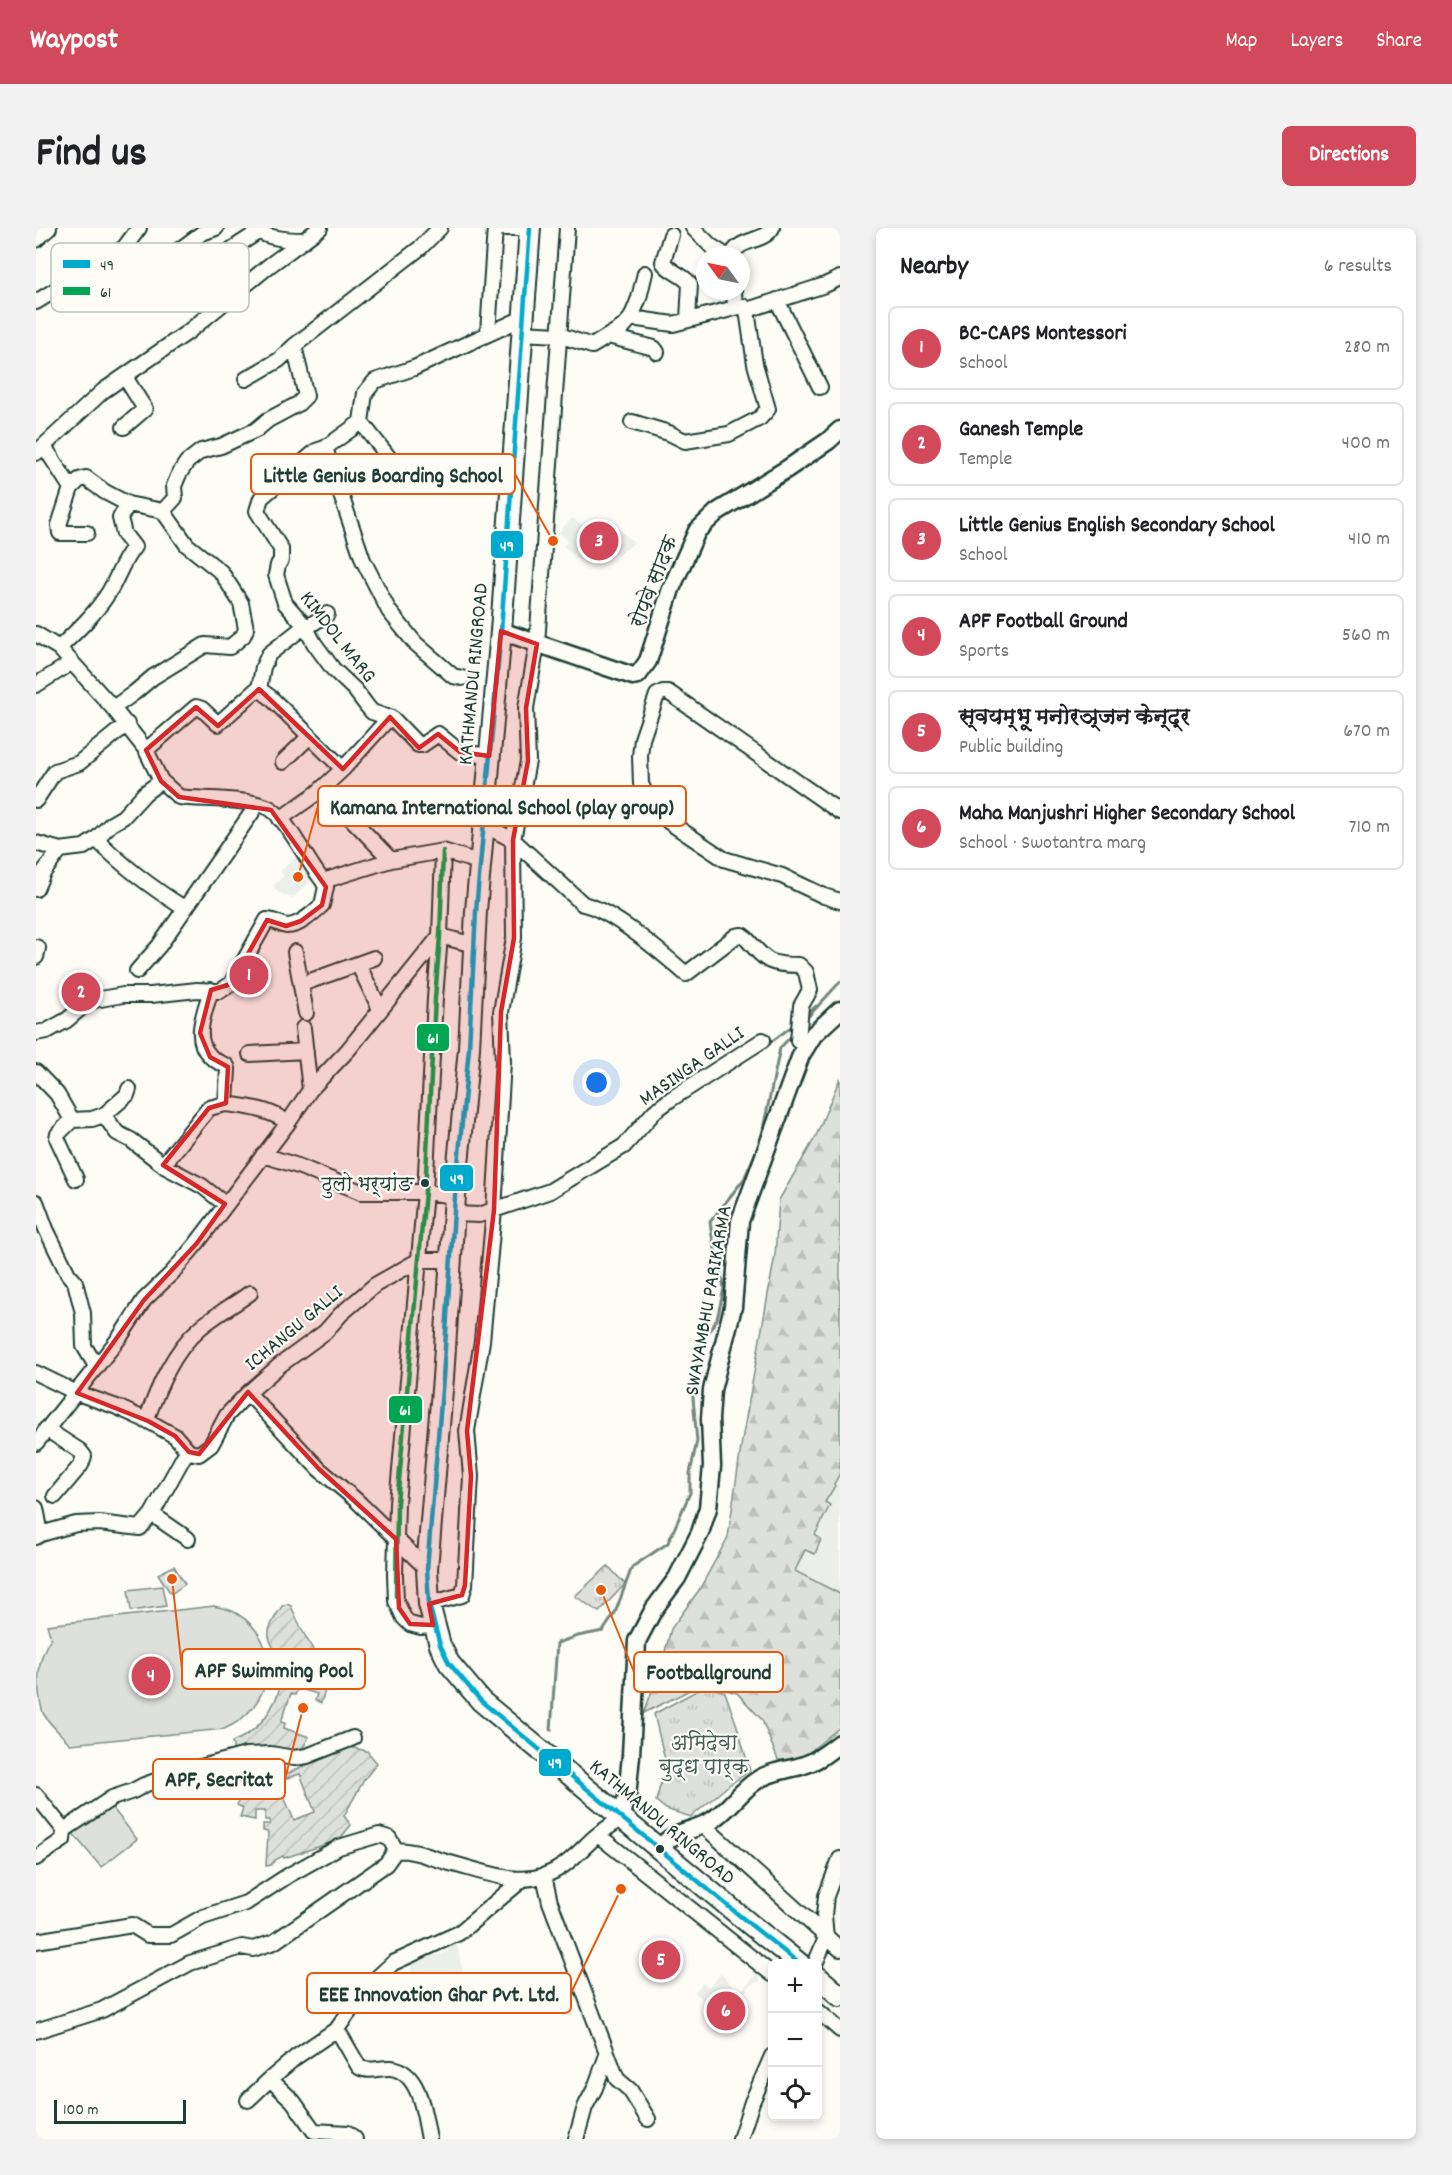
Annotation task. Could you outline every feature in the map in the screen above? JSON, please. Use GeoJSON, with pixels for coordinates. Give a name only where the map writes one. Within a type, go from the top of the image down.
{"type":"FeatureCollection","features":[{"type":"Feature","properties":{"kind":"highway","name":"KATHMANDU RINGROAD"},"geometry":{"type":"LineString","coordinates":[[530,228],[501,631],[474,945],[469,1048],[454,1205],[427,1569],[429,1604],[433,1625],[449,1663],[471,1691],[621,1818],[794,1959]]}},
{"type":"Feature","properties":{"kind":"highway"},"geometry":{"type":"LineString","coordinates":[[822,1980],[840,1996]]}},
{"type":"Feature","properties":{"kind":"main road","name":"रोपवे सादक"},"geometry":{"type":"LineString","coordinates":[[501,631],[633,676],[638,675],[648,661],[671,589],[697,531],[717,512],[787,469],[840,430]]}},
{"type":"Feature","properties":{"kind":"main road","name":"SWAYAMBHU PARIKARMA"},"geometry":{"type":"LineString","coordinates":[[621,1818],[627,1797],[630,1765],[637,1641],[654,1609],[676,1578],[700,1533],[708,1508],[712,1466],[710,1419],[712,1390],[733,1307],[740,1221],[801,1054],[814,1034],[840,1010]]}},
{"type":"Feature","properties":{"kind":"main road"},"geometry":{"type":"LineString","coordinates":[[659,1849],[674,1834],[703,1825],[726,1810],[755,1781],[770,1774],[807,1764],[840,1743]]}},
{"type":"Feature","properties":{"kind":"street"},"geometry":{"type":"LineString","coordinates":[[36,240],[49,228]]}},
{"type":"Feature","properties":{"kind":"street"},"geometry":{"type":"LineString","coordinates":[[128,243],[139,228]]}},
{"type":"Feature","properties":{"kind":"street"},"geometry":{"type":"LineString","coordinates":[[189,243],[202,233],[216,228]]}},
{"type":"Feature","properties":{"kind":"street"},"geometry":{"type":"LineString","coordinates":[[249,282],[320,228]]}},
{"type":"Feature","properties":{"kind":"street"},"geometry":{"type":"LineString","coordinates":[[246,379],[279,360],[420,248],[440,228]]}},
{"type":"Feature","properties":{"kind":"street"},"geometry":{"type":"LineString","coordinates":[[488,333],[496,228],[519,228]]}},
{"type":"Feature","properties":{"kind":"street"},"geometry":{"type":"LineString","coordinates":[[429,1604],[462,1596],[465,1585],[471,1476],[467,1431],[482,1341],[494,1210],[503,1062],[501,1012],[514,938],[513,840],[528,760],[526,708],[537,644],[567,228]]}},
{"type":"Feature","properties":{"kind":"street"},"geometry":{"type":"LineString","coordinates":[[693,228],[711,246]]}},
{"type":"Feature","properties":{"kind":"street"},"geometry":{"type":"LineString","coordinates":[[740,246],[767,236],[772,228]]}},
{"type":"Feature","properties":{"kind":"street"},"geometry":{"type":"LineString","coordinates":[[240,243],[257,230],[277,238],[304,240]]}},
{"type":"Feature","properties":{"kind":"street"},"geometry":{"type":"LineString","coordinates":[[671,235],[663,262],[666,267],[680,274],[690,284],[688,319]]}},
{"type":"Feature","properties":{"kind":"street"},"geometry":{"type":"LineString","coordinates":[[390,484],[394,464],[361,422],[365,393],[375,381],[414,368],[488,333],[522,326],[592,346],[622,327],[631,318],[645,273]]}},
{"type":"Feature","properties":{"kind":"street"},"geometry":{"type":"LineString","coordinates":[[631,318],[673,324],[777,300],[840,278]]}},
{"type":"Feature","properties":{"kind":"street"},"geometry":{"type":"LineString","coordinates":[[36,302],[51,293]]}},
{"type":"Feature","properties":{"kind":"street"},"geometry":{"type":"LineString","coordinates":[[632,422],[669,433],[685,441],[729,434],[760,418],[768,409],[738,300]]}},
{"type":"Feature","properties":{"kind":"street"},"geometry":{"type":"LineString","coordinates":[[777,300],[820,387]]}},
{"type":"Feature","properties":{"kind":"street"},"geometry":{"type":"LineString","coordinates":[[71,488],[40,449],[104,391],[212,312]]}},
{"type":"Feature","properties":{"kind":"street"},"geometry":{"type":"LineString","coordinates":[[608,336],[654,348],[657,352]]}},
{"type":"Feature","properties":{"kind":"street"},"geometry":{"type":"LineString","coordinates":[[163,511],[175,498],[174,486],[187,462],[201,451],[221,446],[256,430],[268,420],[298,404],[306,396],[294,346]]}},
{"type":"Feature","properties":{"kind":"street"},"geometry":{"type":"LineString","coordinates":[[124,427],[146,409],[125,377]]}},
{"type":"Feature","properties":{"kind":"street","name":"KIMDOL MARG"},"geometry":{"type":"LineString","coordinates":[[361,422],[325,448],[316,451],[261,498],[257,511],[280,549],[281,560],[276,575],[285,603],[341,678],[355,690],[372,712],[390,717],[418,745],[422,745],[438,734],[460,752],[489,756]]}},
{"type":"Feature","properties":{"kind":"street"},"geometry":{"type":"LineString","coordinates":[[325,448],[363,560],[389,611],[415,643],[453,676],[462,678]]}},
{"type":"Feature","properties":{"kind":"street"},"geometry":{"type":"LineString","coordinates":[[87,533],[60,533],[59,525],[71,488],[86,478],[105,492],[128,504],[163,511],[188,545],[221,572],[241,603],[247,625],[243,636],[230,647],[205,645],[182,658],[113,708]]}},
{"type":"Feature","properties":{"kind":"street"},"geometry":{"type":"LineString","coordinates":[[59,648],[88,619],[109,592],[134,547],[124,534],[120,518],[128,504]]}},
{"type":"Feature","properties":{"kind":"street"},"geometry":{"type":"LineString","coordinates":[[259,689],[263,667],[269,654],[327,614]]}},
{"type":"Feature","properties":{"kind":"street"},"geometry":{"type":"LineString","coordinates":[[36,634],[59,648],[113,708],[146,750],[161,781],[179,797],[260,806],[271,810],[280,819],[326,887],[322,905],[301,921],[286,926],[267,920],[231,984],[220,991],[183,991],[151,995],[123,994],[89,1001],[67,1020],[47,1031],[36,1033]]}},
{"type":"Feature","properties":{"kind":"street"},"geometry":{"type":"LineString","coordinates":[[36,686],[71,663]]}},
{"type":"Feature","properties":{"kind":"street"},"geometry":{"type":"LineString","coordinates":[[259,689],[343,769]]}},
{"type":"Feature","properties":{"kind":"street"},"geometry":{"type":"LineString","coordinates":[[146,750],[196,707],[202,709],[218,724],[259,689]]}},
{"type":"Feature","properties":{"kind":"street"},"geometry":{"type":"LineString","coordinates":[[840,812],[668,692],[657,695],[642,739],[640,756],[641,784],[651,806],[669,822],[724,859],[782,876],[840,901]]}},
{"type":"Feature","properties":{"kind":"street"},"geometry":{"type":"LineString","coordinates":[[280,819],[317,793],[343,769],[390,717]]}},
{"type":"Feature","properties":{"kind":"street"},"geometry":{"type":"LineString","coordinates":[[36,800],[55,771],[79,763],[127,724]]}},
{"type":"Feature","properties":{"kind":"street"},"geometry":{"type":"LineString","coordinates":[[283,762],[310,736]]}},
{"type":"Feature","properties":{"kind":"street"},"geometry":{"type":"LineString","coordinates":[[36,843],[60,850],[84,847],[123,817],[161,781]]}},
{"type":"Feature","properties":{"kind":"street"},"geometry":{"type":"LineString","coordinates":[[137,970],[159,945],[253,811]]}},
{"type":"Feature","properties":{"kind":"street"},"geometry":{"type":"LineString","coordinates":[[345,812],[391,860]]}},
{"type":"Feature","properties":{"kind":"street"},"geometry":{"type":"LineString","coordinates":[[484,825],[513,840],[583,904],[593,906],[605,913],[655,948],[686,974],[736,936],[742,935],[768,962],[799,965],[806,972],[810,990],[801,1006],[798,1041]]}},
{"type":"Feature","properties":{"kind":"street"},"geometry":{"type":"LineString","coordinates":[[96,839],[124,866],[184,908]]}},
{"type":"Feature","properties":{"kind":"street"},"geometry":{"type":"LineString","coordinates":[[36,889],[43,873],[60,850]]}},
{"type":"Feature","properties":{"kind":"street"},"geometry":{"type":"LineString","coordinates":[[322,881],[391,860],[443,851],[482,863]]}},
{"type":"Feature","properties":{"kind":"street"},"geometry":{"type":"LineString","coordinates":[[433,1625],[421,1627],[410,1624],[404,1618],[399,1608],[395,1575],[397,1503],[425,1192],[443,851]]}},
{"type":"Feature","properties":{"kind":"street"},"geometry":{"type":"LineString","coordinates":[[440,936],[474,945]]}},
{"type":"Feature","properties":{"kind":"street"},"geometry":{"type":"LineString","coordinates":[[36,1443],[120,1337],[144,1300],[172,1273],[197,1243],[288,1123],[310,1090],[348,1050],[440,936]]}},
{"type":"Feature","properties":{"kind":"street"},"geometry":{"type":"LineString","coordinates":[[36,947],[38,948],[36,957]]}},
{"type":"Feature","properties":{"kind":"street"},"geometry":{"type":"LineString","coordinates":[[295,952],[306,1012]]}},
{"type":"Feature","properties":{"kind":"street"},"geometry":{"type":"LineString","coordinates":[[302,984],[374,958]]}},
{"type":"Feature","properties":{"kind":"street"},"geometry":{"type":"LineString","coordinates":[[358,964],[380,1009]]}},
{"type":"Feature","properties":{"kind":"street"},"geometry":{"type":"LineString","coordinates":[[211,990],[200,1033],[210,1057],[227,1066],[226,1104]]}},
{"type":"Feature","properties":{"kind":"street"},"geometry":{"type":"LineString","coordinates":[[303,1028],[310,1090]]}},
{"type":"Feature","properties":{"kind":"street","name":"MASINGA GALLI"},"geometry":{"type":"LineString","coordinates":[[263,1155],[306,1169],[361,1192],[425,1192],[479,1215],[550,1191],[572,1179],[624,1146],[655,1111],[671,1099],[763,1040]]}},
{"type":"Feature","properties":{"kind":"street"},"geometry":{"type":"LineString","coordinates":[[250,1054],[306,1051]]}},
{"type":"Feature","properties":{"kind":"street"},"geometry":{"type":"LineString","coordinates":[[36,1072],[57,1094],[72,1120]]}},
{"type":"Feature","properties":{"kind":"street"},"geometry":{"type":"LineString","coordinates":[[76,1179],[57,1138],[58,1134],[72,1120],[92,1119],[104,1115],[127,1095],[129,1089]]}},
{"type":"Feature","properties":{"kind":"street"},"geometry":{"type":"LineString","coordinates":[[163,1165],[209,1108],[226,1104],[265,1111],[277,1115],[288,1123]]}},
{"type":"Feature","properties":{"kind":"street"},"geometry":{"type":"LineString","coordinates":[[104,1115],[117,1133],[131,1140],[177,1175],[202,1186],[225,1204]]}},
{"type":"Feature","properties":{"kind":"street"},"geometry":{"type":"LineString","coordinates":[[36,1202],[46,1229],[68,1274],[75,1282],[83,1313],[84,1346],[96,1366]]}},
{"type":"Feature","properties":{"kind":"street"},"geometry":{"type":"LineString","coordinates":[[419,1260],[451,1260]]}},
{"type":"Feature","properties":{"kind":"street","name":"ICHANGU GALLI"},"geometry":{"type":"LineString","coordinates":[[419,1260],[375,1285],[341,1314],[325,1332],[279,1365],[248,1392],[319,1469],[427,1569]]}},
{"type":"Feature","properties":{"kind":"street"},"geometry":{"type":"LineString","coordinates":[[146,1420],[178,1354],[200,1328],[250,1293]]}},
{"type":"Feature","properties":{"kind":"street"},"geometry":{"type":"LineString","coordinates":[[36,1372],[77,1393],[146,1420],[175,1436],[189,1452],[200,1454],[211,1445],[227,1415],[248,1392]]}},
{"type":"Feature","properties":{"kind":"street"},"geometry":{"type":"LineString","coordinates":[[46,1429],[80,1450],[84,1455],[81,1465],[55,1496]]}},
{"type":"Feature","properties":{"kind":"street"},"geometry":{"type":"LineString","coordinates":[[36,1508],[38,1535],[76,1524],[99,1522],[140,1528],[152,1514],[184,1455],[189,1452]]}},
{"type":"Feature","properties":{"kind":"street"},"geometry":{"type":"LineString","coordinates":[[152,1514],[188,1539]]}},
{"type":"Feature","properties":{"kind":"street"},"geometry":{"type":"LineString","coordinates":[[64,1830],[111,1798],[178,1773],[246,1755],[274,1754],[294,1758],[307,1756],[353,1738]]}},
{"type":"Feature","properties":{"kind":"street"},"geometry":{"type":"LineString","coordinates":[[36,1795],[64,1830],[63,1840],[36,1858]]}},
{"type":"Feature","properties":{"kind":"street"},"geometry":{"type":"LineString","coordinates":[[396,1850],[417,1851],[442,1861],[507,1879],[531,1880],[565,1865],[621,1818]]}},
{"type":"Feature","properties":{"kind":"street"},"geometry":{"type":"LineString","coordinates":[[703,1825],[840,1949]]}},
{"type":"Feature","properties":{"kind":"street"},"geometry":{"type":"LineString","coordinates":[[36,1941],[132,1925],[148,1935],[171,1935],[203,1917],[246,1904],[289,1875],[339,1847],[378,1835],[389,1838],[396,1850]]}},
{"type":"Feature","properties":{"kind":"street"},"geometry":{"type":"LineString","coordinates":[[598,1835],[768,1971]]}},
{"type":"Feature","properties":{"kind":"street"},"geometry":{"type":"LineString","coordinates":[[36,2031],[102,2010],[190,1963],[242,1947],[253,1949],[274,1942],[386,1864],[396,1850]]}},
{"type":"Feature","properties":{"kind":"street"},"geometry":{"type":"LineString","coordinates":[[817,1959],[826,1938],[824,1915],[826,1896],[840,1859]]}},
{"type":"Feature","properties":{"kind":"street"},"geometry":{"type":"LineString","coordinates":[[544,1876],[550,1902],[617,2079],[630,2090],[648,2119]]}},
{"type":"Feature","properties":{"kind":"street"},"geometry":{"type":"LineString","coordinates":[[248,2100],[270,2079],[337,2029],[368,1986],[393,1963],[459,1933],[522,1880]]}},
{"type":"Feature","properties":{"kind":"street"},"geometry":{"type":"LineString","coordinates":[[820,2013],[840,2030]]}},
{"type":"Feature","properties":{"kind":"street"},"geometry":{"type":"LineString","coordinates":[[337,2029],[358,2067],[363,2069],[390,2068],[399,2071],[414,2085],[419,2095],[429,2139]]}},
{"type":"Feature","properties":{"kind":"street"},"geometry":{"type":"LineString","coordinates":[[576,2139],[585,2107],[595,2088],[607,2055]]}},
{"type":"Feature","properties":{"kind":"street"},"geometry":{"type":"LineString","coordinates":[[740,2139],[752,2102],[768,2065]]}},
{"type":"Feature","properties":{"kind":"street"},"geometry":{"type":"LineString","coordinates":[[270,2079],[293,2101],[314,2131],[348,2133],[355,2139]]}},
{"type":"Feature","properties":{"kind":"highlighted area"},"geometry":{"type":"Polygon","coordinates":[[[501,631],[537,644],[526,708],[528,761],[513,840],[514,938],[501,1012],[494,1210],[467,1431],[471,1476],[465,1585],[462,1595],[429,1604],[433,1625],[410,1624],[399,1608],[396,1539],[319,1469],[248,1392],[199,1454],[189,1452],[175,1436],[148,1421],[77,1393],[144,1300],[197,1243],[225,1204],[163,1165],[209,1108],[226,1103],[228,1067],[210,1057],[200,1033],[211,990],[231,984],[267,920],[286,926],[301,921],[322,905],[326,887],[271,810],[179,797],[161,781],[146,750],[196,707],[218,726],[259,689],[343,769],[390,717],[419,748],[438,734],[460,752],[489,756],[501,631]]]}},
{"type":"Feature","properties":{"kind":"shaded area"},"geometry":{"type":"Polygon","coordinates":[[[572,518],[584,526],[596,539],[610,528],[620,530],[634,543],[617,556],[605,543],[586,553],[579,561],[564,546],[568,541],[559,532],[572,518]]]}},
{"type":"Feature","properties":{"kind":"shaded area"},"geometry":{"type":"Polygon","coordinates":[[[296,857],[313,878],[293,898],[279,893],[273,886],[284,876],[280,871],[296,857]]]}},
{"type":"Feature","properties":{"kind":"shaded area"},"geometry":{"type":"Polygon","coordinates":[[[246,962],[262,972],[253,986],[235,978],[246,962]]]}},
{"type":"Feature","properties":{"kind":"shaded area"},"geometry":{"type":"Polygon","coordinates":[[[840,1473],[840,1594],[795,1571],[805,1549],[815,1553],[815,1535],[830,1506],[825,1502],[840,1473]]]}},
{"type":"Feature","properties":{"kind":"shaded area"},"geometry":{"type":"Polygon","coordinates":[[[456,1940],[463,1974],[455,1992],[444,1993],[441,1990],[412,1992],[411,1956],[439,1955],[448,1951],[446,1943],[456,1940]]]}},
{"type":"Feature","properties":{"kind":"shaded area"},"geometry":{"type":"Polygon","coordinates":[[[721,1974],[739,1993],[757,1974],[761,1980],[750,1986],[743,1995],[731,2026],[695,1992],[703,1983],[708,1987],[721,1974]]]}},
{"type":"Feature","properties":{"kind":"green space"},"geometry":{"type":"Polygon","coordinates":[[[840,1078],[840,1473],[825,1502],[830,1505],[815,1535],[821,1539],[815,1554],[805,1550],[795,1571],[840,1594],[840,1727],[801,1759],[778,1760],[762,1720],[737,1693],[702,1684],[644,1713],[661,1666],[671,1629],[699,1590],[728,1537],[742,1440],[775,1255],[779,1200],[816,1136],[840,1078]]]}},
{"type":"Feature","properties":{"kind":"green space"},"geometry":{"type":"Polygon","coordinates":[[[174,1566],[185,1584],[171,1594],[158,1574],[174,1566]]]}},
{"type":"Feature","properties":{"kind":"green space"},"geometry":{"type":"Polygon","coordinates":[[[608,1566],[625,1584],[599,1612],[575,1596],[608,1566]]]}},
{"type":"Feature","properties":{"kind":"green space"},"geometry":{"type":"Polygon","coordinates":[[[162,1586],[166,1606],[131,1611],[128,1590],[162,1586]]]}},
{"type":"Feature","properties":{"kind":"green space"},"geometry":{"type":"Polygon","coordinates":[[[287,1604],[291,1606],[329,1678],[321,1703],[315,1700],[317,1694],[298,1688],[295,1695],[291,1694],[281,1722],[285,1723],[284,1728],[309,1737],[300,1753],[234,1753],[232,1742],[243,1737],[263,1720],[276,1698],[280,1686],[280,1661],[271,1642],[269,1631],[282,1606],[287,1604]]]}},
{"type":"Feature","properties":{"kind":"green space"},"geometry":{"type":"Polygon","coordinates":[[[214,1606],[234,1612],[252,1625],[262,1641],[267,1657],[267,1674],[263,1691],[254,1707],[241,1719],[224,1729],[70,1744],[43,1713],[38,1684],[42,1655],[51,1638],[47,1625],[214,1606]]]}},
{"type":"Feature","properties":{"kind":"green space","name":"अमिदेवा बुद्ध पार्क"},"geometry":{"type":"Polygon","coordinates":[[[705,1686],[725,1692],[750,1771],[729,1785],[691,1817],[666,1809],[656,1801],[666,1764],[654,1714],[705,1686]]]}},
{"type":"Feature","properties":{"kind":"green space"},"geometry":{"type":"Polygon","coordinates":[[[349,1747],[367,1751],[377,1763],[364,1780],[344,1816],[351,1825],[339,1840],[284,1858],[283,1856],[266,1866],[268,1832],[263,1831],[263,1824],[270,1824],[270,1820],[265,1820],[265,1811],[255,1811],[255,1820],[240,1817],[243,1808],[237,1805],[242,1794],[276,1778],[294,1820],[315,1812],[300,1774],[284,1779],[283,1775],[349,1747]]]}},
{"type":"Feature","properties":{"kind":"green space"},"geometry":{"type":"Polygon","coordinates":[[[107,1801],[137,1839],[101,1867],[70,1830],[107,1801]]]}},
{"type":"Feature","properties":{"kind":"waterway"},"geometry":{"type":"LineString","coordinates":[[805,1020],[840,982]]}},
{"type":"Feature","properties":{"kind":"waterway"},"geometry":{"type":"LineString","coordinates":[[805,1016],[816,1006]]}},
{"type":"Feature","properties":{"kind":"waterway"},"geometry":{"type":"LineString","coordinates":[[767,1045],[795,1024]]}},
{"type":"Feature","properties":{"kind":"waterway"},"geometry":{"type":"LineString","coordinates":[[551,1730],[557,1643],[603,1631],[615,1613],[632,1567],[668,1543],[690,1493],[690,1473],[697,1441],[692,1387],[697,1353],[717,1319],[724,1288],[710,1222],[744,1179],[761,1139],[780,1048],[795,1032]]}},
{"type":"Feature","properties":{"kind":"transit line","name":"49"},"geometry":{"type":"LineString","coordinates":[[530,228],[501,631],[476,911],[469,1048],[455,1196],[427,1569],[429,1604],[440,1645],[449,1663],[481,1701],[794,1959]]}},
{"type":"Feature","properties":{"kind":"transit line","name":"61"},"geometry":{"type":"LineString","coordinates":[[396,1596],[397,1503],[425,1192],[443,851]]}},
{"type":"Feature","properties":{"kind":"place","name":"Little Genius Boarding School"},"geometry":{"type":"Point","coordinates":[553,541]}},
{"type":"Feature","properties":{"kind":"place","name":"Little Genius English Secondary School"},"geometry":{"type":"Point","coordinates":[599,541]}},
{"type":"Feature","properties":{"kind":"place","name":"Kamana International School (play group)"},"geometry":{"type":"Point","coordinates":[298,877]}},
{"type":"Feature","properties":{"kind":"place","name":"BC-CAPS Montessori"},"geometry":{"type":"Point","coordinates":[249,975]}},
{"type":"Feature","properties":{"kind":"place","name":"Ganesh Temple"},"geometry":{"type":"Point","coordinates":[81,992]}},
{"type":"Feature","properties":{"kind":"place","name":"ठुलो भर्यांङ"},"geometry":{"type":"Point","coordinates":[425,1183]}},
{"type":"Feature","properties":{"kind":"place","name":"APF Swimming Pool"},"geometry":{"type":"Point","coordinates":[172,1579]}},
{"type":"Feature","properties":{"kind":"place","name":"Footballground"},"geometry":{"type":"Point","coordinates":[601,1590]}},
{"type":"Feature","properties":{"kind":"place","name":"APF Football Ground"},"geometry":{"type":"Point","coordinates":[151,1676]}},
{"type":"Feature","properties":{"kind":"place","name":"APF, Secritat"},"geometry":{"type":"Point","coordinates":[303,1708]}},
{"type":"Feature","properties":{"kind":"place","name":"EEE Innovation Ghar Pvt. Ltd."},"geometry":{"type":"Point","coordinates":[621,1889]}},
{"type":"Feature","properties":{"kind":"place","name":"स्वयम्भू मनोरञ्जन केन्द्र"},"geometry":{"type":"Point","coordinates":[661,1960]}},
{"type":"Feature","properties":{"kind":"place","name":"Maha Manjushri Higher Secondary School"},"geometry":{"type":"Point","coordinates":[726,2011]}}]}
